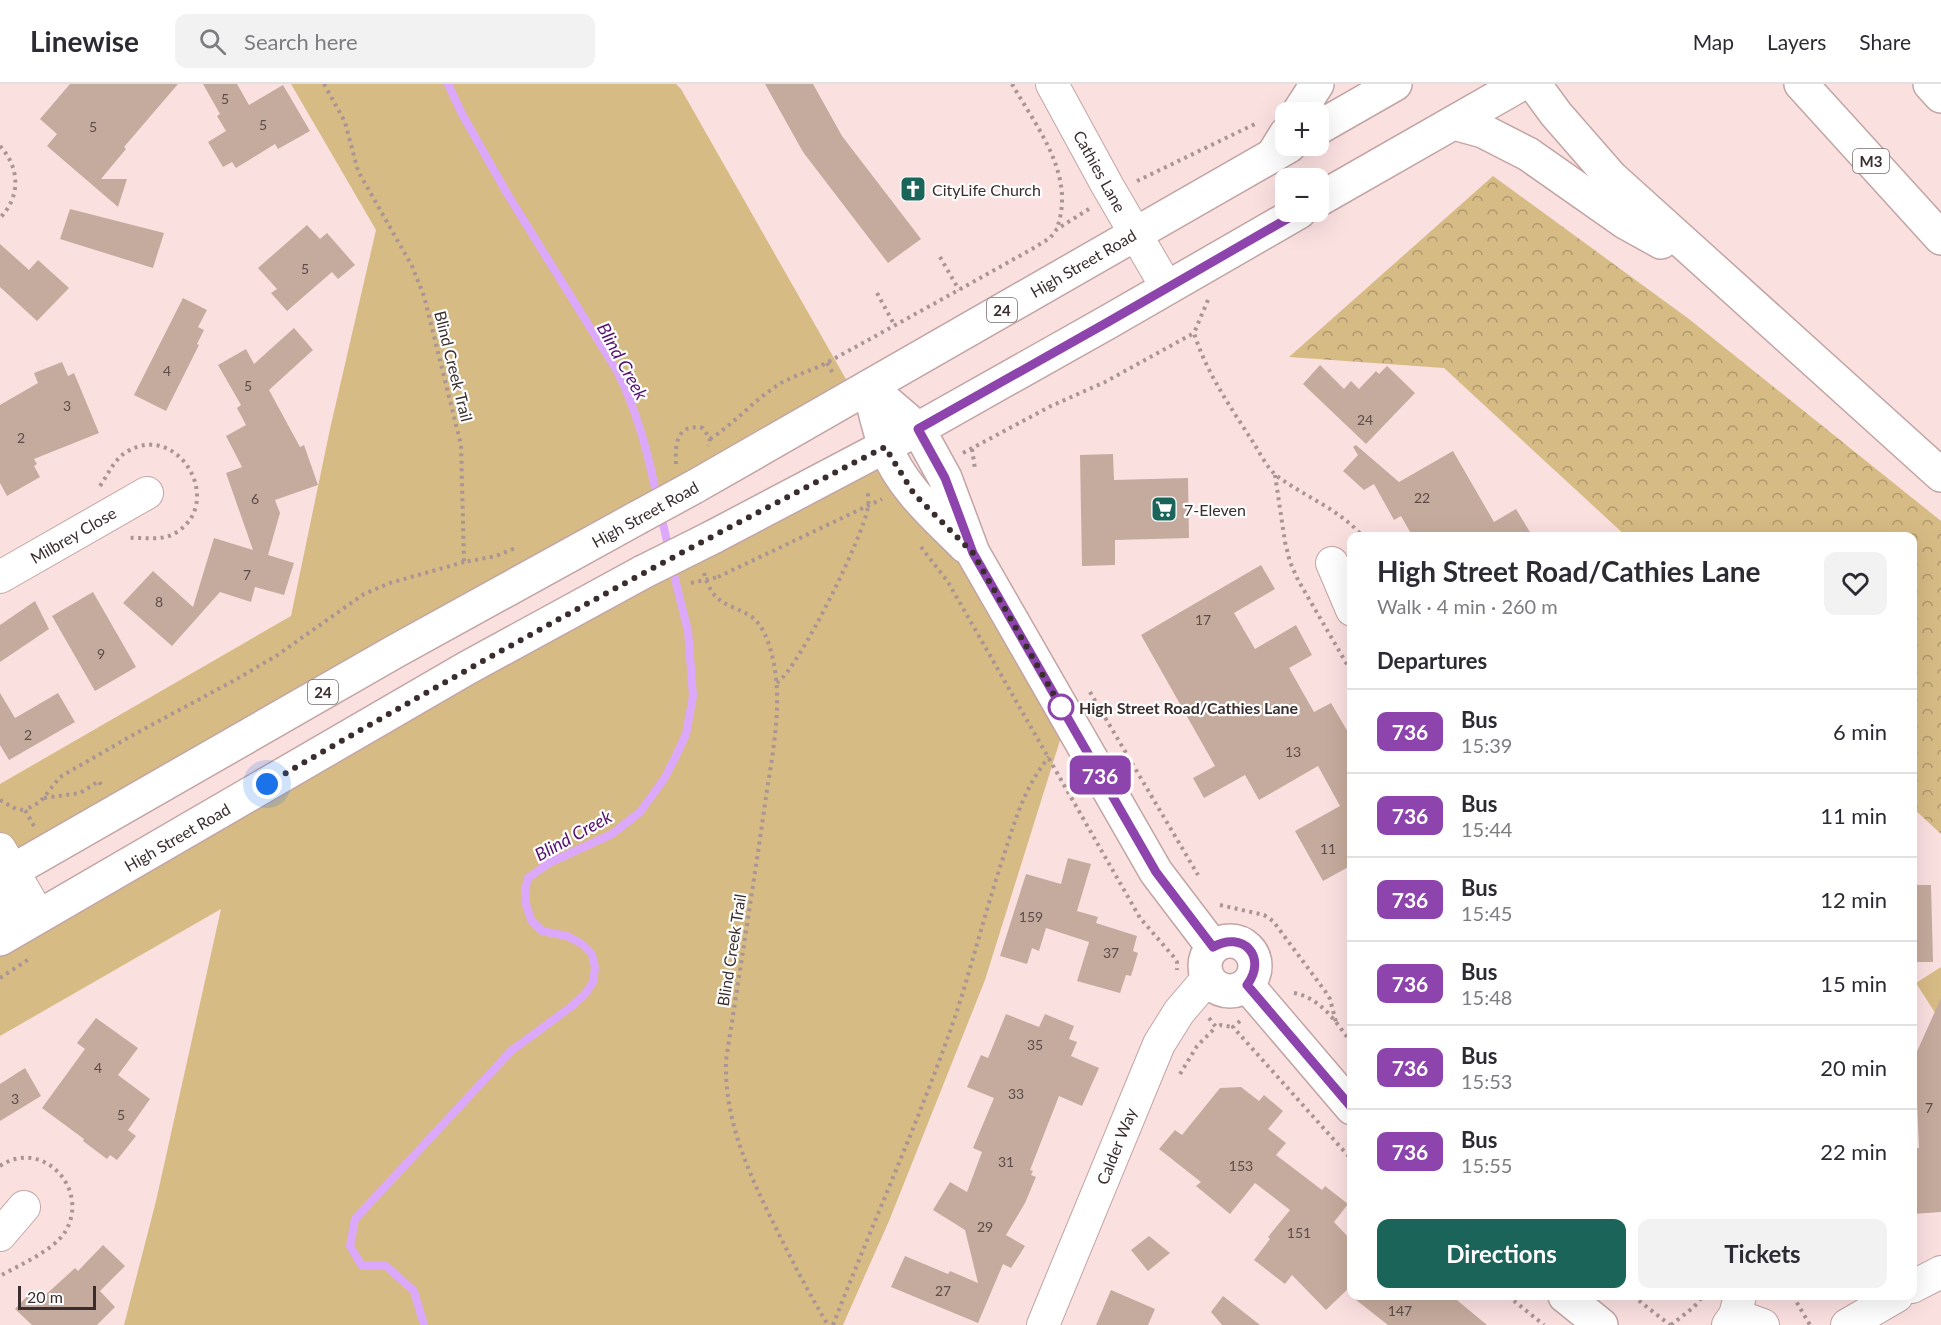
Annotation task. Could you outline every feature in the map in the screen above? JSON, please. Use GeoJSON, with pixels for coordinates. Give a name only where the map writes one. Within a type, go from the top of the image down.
{"type":"FeatureCollection","features":[{"type":"Feature","properties":{"kind":"main road"},"geometry":{"type":"LineString","coordinates":[[1305,102],[1317,84]]}},
{"type":"Feature","properties":{"kind":"main road"},"geometry":{"type":"LineString","coordinates":[[1329,122],[1395,84]]}},
{"type":"Feature","properties":{"kind":"main road"},"geometry":{"type":"LineString","coordinates":[[1329,194],[1521,84]]}},
{"type":"Feature","properties":{"kind":"main road"},"geometry":{"type":"LineString","coordinates":[[1534,84],[1556,114],[1611,177],[1941,475]]}},
{"type":"Feature","properties":{"kind":"main road","name":"M3"},"geometry":{"type":"LineString","coordinates":[[1800,84],[1941,238]]}},
{"type":"Feature","properties":{"kind":"main road"},"geometry":{"type":"LineString","coordinates":[[1930,84],[1941,96]]}},
{"type":"Feature","properties":{"kind":"main road"},"geometry":{"type":"LineString","coordinates":[[1454,123],[1483,130],[1528,154],[1625,222],[1722,278]]}},
{"type":"Feature","properties":{"kind":"main road","name":"High Street Road"},"geometry":{"type":"LineString","coordinates":[[4,866],[637,518],[685,477],[869,387],[1134,233],[1275,140]]}},
{"type":"Feature","properties":{"kind":"main road","name":"High Street Road"},"geometry":{"type":"LineString","coordinates":[[14,923],[457,674],[644,572],[918,429],[1282,222]]}},
{"type":"Feature","properties":{"kind":"main road"},"geometry":{"type":"LineString","coordinates":[[869,387],[918,429],[945,478],[973,553],[1210,963],[1218,988],[1234,991],[1247,985],[1256,970],[1255,961],[1246,946],[1238,941],[1229,940],[1210,963]]}},
{"type":"Feature","properties":{"kind":"main road"},"geometry":{"type":"LineString","coordinates":[[869,387],[885,447],[914,494],[973,553]]}},
{"type":"Feature","properties":{"kind":"main road"},"geometry":{"type":"LineString","coordinates":[[1247,985],[1347,1102]]}},
{"type":"Feature","properties":{"kind":"main road"},"geometry":{"type":"LineString","coordinates":[[1570,1300],[1601,1325]]}},
{"type":"Feature","properties":{"kind":"street","name":"Cathies Lane"},"geometry":{"type":"LineString","coordinates":[[1052,84],[1167,288]]}},
{"type":"Feature","properties":{"kind":"street","name":"Milbrey Close"},"geometry":{"type":"LineString","coordinates":[[0,577],[147,493]]}},
{"type":"Feature","properties":{"kind":"street"},"geometry":{"type":"LineString","coordinates":[[1332,563],[1347,598]]}},
{"type":"Feature","properties":{"kind":"street"},"geometry":{"type":"LineString","coordinates":[[4,866],[14,923]]}},
{"type":"Feature","properties":{"kind":"street","name":"Calder Way"},"geometry":{"type":"LineString","coordinates":[[1043,1325],[1159,1044],[1210,963]]}},
{"type":"Feature","properties":{"kind":"street"},"geometry":{"type":"LineString","coordinates":[[0,1235],[24,1207]]}},
{"type":"Feature","properties":{"kind":"street"},"geometry":{"type":"LineString","coordinates":[[1917,1284],[1941,1272]]}},
{"type":"Feature","properties":{"kind":"street"},"geometry":{"type":"LineString","coordinates":[[1847,1325],[1891,1300]]}},
{"type":"Feature","properties":{"kind":"path","name":"Blind Creek Trail"},"geometry":{"type":"LineString","coordinates":[[324,84],[345,122],[353,156],[368,189],[412,266],[424,297],[461,445],[464,562]]}},
{"type":"Feature","properties":{"kind":"path"},"geometry":{"type":"LineString","coordinates":[[703,452],[710,439],[779,384],[827,363],[1050,238],[1057,228],[1064,203],[1057,164],[1012,84]]}},
{"type":"Feature","properties":{"kind":"path"},"geometry":{"type":"LineString","coordinates":[[1144,177],[1174,163],[1275,139]]}},
{"type":"Feature","properties":{"kind":"path"},"geometry":{"type":"LineString","coordinates":[[0,146],[13,166],[16,188],[13,201],[0,218]]}},
{"type":"Feature","properties":{"kind":"path"},"geometry":{"type":"LineString","coordinates":[[1174,163],[1175,173]]}},
{"type":"Feature","properties":{"kind":"path"},"geometry":{"type":"LineString","coordinates":[[1057,228],[1073,219]]}},
{"type":"Feature","properties":{"kind":"path"},"geometry":{"type":"LineString","coordinates":[[939,257],[959,290]]}},
{"type":"Feature","properties":{"kind":"path"},"geometry":{"type":"LineString","coordinates":[[877,293],[895,326]]}},
{"type":"Feature","properties":{"kind":"path"},"geometry":{"type":"LineString","coordinates":[[962,453],[1051,405],[1105,382],[1194,333],[1210,297]]}},
{"type":"Feature","properties":{"kind":"path"},"geometry":{"type":"LineString","coordinates":[[1194,333],[1222,392],[1275,474],[1344,518],[1359,532]]}},
{"type":"Feature","properties":{"kind":"path"},"geometry":{"type":"LineString","coordinates":[[827,363],[834,375]]}},
{"type":"Feature","properties":{"kind":"path"},"geometry":{"type":"LineString","coordinates":[[685,477],[676,443],[679,435],[691,427],[703,428],[710,439]]}},
{"type":"Feature","properties":{"kind":"path"},"geometry":{"type":"LineString","coordinates":[[972,449],[976,476]]}},
{"type":"Feature","properties":{"kind":"path"},"geometry":{"type":"LineString","coordinates":[[777,683],[796,662],[844,568],[868,506],[867,484]]}},
{"type":"Feature","properties":{"kind":"path"},"geometry":{"type":"LineString","coordinates":[[718,577],[882,499],[889,507]]}},
{"type":"Feature","properties":{"kind":"path"},"geometry":{"type":"LineString","coordinates":[[916,541],[948,582],[1140,918],[1177,962],[1176,973]]}},
{"type":"Feature","properties":{"kind":"path"},"geometry":{"type":"LineString","coordinates":[[0,800],[16,809],[25,810],[43,798],[60,777],[276,656],[364,594],[390,583],[464,562],[496,556],[522,545]]}},
{"type":"Feature","properties":{"kind":"path","name":"Blind Creek Trail"},"geometry":{"type":"LineString","coordinates":[[708,588],[724,604],[753,618],[763,630],[770,648],[777,683],[772,750],[726,1060],[725,1083],[729,1112],[755,1188],[800,1278],[828,1325]]}},
{"type":"Feature","properties":{"kind":"path"},"geometry":{"type":"LineString","coordinates":[[1087,688],[1201,879]]}},
{"type":"Feature","properties":{"kind":"path"},"geometry":{"type":"LineString","coordinates":[[833,1325],[958,1008],[987,905],[1018,812],[1030,784],[1049,757]]}},
{"type":"Feature","properties":{"kind":"path"},"geometry":{"type":"LineString","coordinates":[[43,798],[80,793],[99,782],[107,795]]}},
{"type":"Feature","properties":{"kind":"path"},"geometry":{"type":"LineString","coordinates":[[25,810],[37,832]]}},
{"type":"Feature","properties":{"kind":"path"},"geometry":{"type":"LineString","coordinates":[[1213,904],[1264,915],[1277,924],[1330,999],[1336,1022]]}},
{"type":"Feature","properties":{"kind":"path"},"geometry":{"type":"LineString","coordinates":[[1289,992],[1298,993],[1316,1003],[1336,1022],[1347,1037]]}},
{"type":"Feature","properties":{"kind":"path"},"geometry":{"type":"LineString","coordinates":[[1207,1016],[1216,1027],[1221,1025],[1233,1027],[1347,1155]]}},
{"type":"Feature","properties":{"kind":"path"},"geometry":{"type":"LineString","coordinates":[[1233,1027],[1245,1017]]}},
{"type":"Feature","properties":{"kind":"path"},"geometry":{"type":"LineString","coordinates":[[1513,1300],[1544,1325]]}},
{"type":"Feature","properties":{"kind":"path"},"geometry":{"type":"LineString","coordinates":[[1638,1300],[1671,1325],[1700,1300]]}},
{"type":"Feature","properties":{"kind":"path"},"geometry":{"type":"LineString","coordinates":[[1795,1300],[1810,1325]]}},
{"type":"Feature","properties":{"kind":"green space"},"geometry":{"type":"Polygon","coordinates":[[[291,84],[676,84],[681,89],[855,395],[47,850],[0,849],[0,784],[291,616],[330,429],[376,230],[291,84]]]}},
{"type":"Feature","properties":{"kind":"green space"},"geometry":{"type":"Polygon","coordinates":[[[1493,176],[1689,319],[1941,521],[1941,834],[1917,812],[1917,532],[1622,532],[1444,368],[1289,357],[1493,176]]]}},
{"type":"Feature","properties":{"kind":"green space"},"geometry":{"type":"Polygon","coordinates":[[[886,447],[1067,718],[985,980],[889,1221],[843,1325],[124,1325],[156,1201],[221,909],[0,1036],[0,939],[886,447]]]}},
{"type":"Feature","properties":{"kind":"green space"},"geometry":{"type":"Polygon","coordinates":[[[1941,967],[1941,1018],[1939,1019],[1917,982],[1941,967]]]}},
{"type":"Feature","properties":{"kind":"building"},"geometry":{"type":"Polygon","coordinates":[[[70,84],[178,84],[124,147],[126,149],[101,179],[127,179],[118,207],[47,146],[57,134],[40,119],[70,84]]]}},
{"type":"Feature","properties":{"kind":"building"},"geometry":{"type":"Polygon","coordinates":[[[203,84],[237,84],[249,105],[283,85],[310,131],[278,149],[275,144],[236,168],[232,162],[223,167],[208,142],[226,131],[217,116],[220,114],[203,84]]]}},
{"type":"Feature","properties":{"kind":"building"},"geometry":{"type":"Polygon","coordinates":[[[765,84],[813,84],[842,136],[921,239],[888,263],[803,152],[765,84]]]}},
{"type":"Feature","properties":{"kind":"building"},"geometry":{"type":"Polygon","coordinates":[[[70,209],[164,233],[153,268],[60,239],[70,209]]]}},
{"type":"Feature","properties":{"kind":"building"},"geometry":{"type":"Polygon","coordinates":[[[307,225],[320,239],[327,233],[355,265],[338,279],[332,272],[287,311],[271,293],[277,289],[258,268],[307,225]]]}},
{"type":"Feature","properties":{"kind":"building"},"geometry":{"type":"Polygon","coordinates":[[[0,244],[29,270],[38,260],[69,288],[37,321],[0,287],[0,244]]]}},
{"type":"Feature","properties":{"kind":"building"},"geometry":{"type":"Polygon","coordinates":[[[183,298],[207,310],[198,327],[204,330],[197,344],[199,345],[166,411],[134,395],[183,298]]]}},
{"type":"Feature","properties":{"kind":"building"},"geometry":{"type":"Polygon","coordinates":[[[294,328],[313,350],[269,390],[300,447],[304,445],[318,485],[275,500],[280,513],[268,555],[294,563],[284,595],[255,587],[251,602],[220,592],[172,646],[123,603],[153,571],[193,607],[214,538],[253,550],[226,473],[242,467],[226,436],[246,425],[237,408],[241,405],[218,365],[246,349],[254,364],[294,328]]]}},
{"type":"Feature","properties":{"kind":"building"},"geometry":{"type":"Polygon","coordinates":[[[62,362],[68,376],[74,373],[99,433],[34,459],[37,464],[34,466],[40,477],[7,496],[0,483],[0,405],[38,383],[34,373],[62,362]]]}},
{"type":"Feature","properties":{"kind":"building"},"geometry":{"type":"Polygon","coordinates":[[[1320,365],[1344,389],[1351,381],[1359,389],[1376,371],[1379,374],[1387,366],[1415,393],[1366,444],[1303,384],[1320,365]]]}},
{"type":"Feature","properties":{"kind":"building"},"geometry":{"type":"Polygon","coordinates":[[[1356,445],[1399,482],[1453,451],[1494,522],[1516,509],[1530,532],[1410,532],[1401,516],[1394,520],[1374,484],[1364,490],[1343,471],[1358,455],[1353,447],[1356,445]]]}},
{"type":"Feature","properties":{"kind":"building"},"geometry":{"type":"Polygon","coordinates":[[[1113,454],[1114,480],[1188,478],[1189,538],[1115,540],[1115,565],[1082,566],[1080,455],[1113,454]]]}},
{"type":"Feature","properties":{"kind":"building"},"geometry":{"type":"Polygon","coordinates":[[[1261,565],[1275,589],[1234,613],[1255,649],[1296,625],[1312,655],[1289,668],[1314,712],[1331,703],[1347,730],[1347,868],[1323,881],[1295,831],[1340,806],[1318,766],[1259,800],[1245,775],[1204,798],[1193,778],[1215,766],[1141,635],[1261,565]]]}},
{"type":"Feature","properties":{"kind":"building"},"geometry":{"type":"Polygon","coordinates":[[[93,592],[136,667],[95,691],[52,616],[93,592]]]}},
{"type":"Feature","properties":{"kind":"building"},"geometry":{"type":"Polygon","coordinates":[[[35,601],[49,629],[0,662],[0,625],[35,601]]]}},
{"type":"Feature","properties":{"kind":"building"},"geometry":{"type":"Polygon","coordinates":[[[0,693],[15,718],[58,693],[75,722],[9,760],[0,745],[0,693]]]}},
{"type":"Feature","properties":{"kind":"building"},"geometry":{"type":"Polygon","coordinates":[[[1068,858],[1091,864],[1077,911],[1098,917],[1096,923],[1137,936],[1133,951],[1138,953],[1131,976],[1126,975],[1120,993],[1077,981],[1089,942],[1046,928],[1039,951],[1032,948],[1027,964],[1000,956],[1026,874],[1061,884],[1068,858]]]}},
{"type":"Feature","properties":{"kind":"building"},"geometry":{"type":"Polygon","coordinates":[[[1917,885],[1931,885],[1933,962],[1917,962],[1917,885]]]}},
{"type":"Feature","properties":{"kind":"building"},"geometry":{"type":"Polygon","coordinates":[[[1941,998],[1941,1212],[1917,1214],[1917,1148],[1919,1148],[1917,1052],[1941,998]]]}},
{"type":"Feature","properties":{"kind":"building"},"geometry":{"type":"Polygon","coordinates":[[[1006,1014],[1039,1027],[1045,1014],[1074,1026],[1069,1039],[1077,1042],[1071,1056],[1099,1068],[1082,1106],[1059,1096],[1030,1170],[1033,1171],[1031,1175],[1036,1177],[1025,1203],[1006,1235],[1025,1246],[1011,1268],[1003,1264],[978,1323],[891,1287],[905,1256],[948,1274],[950,1271],[978,1283],[965,1230],[933,1210],[950,1182],[967,1192],[982,1152],[973,1148],[994,1098],[967,1087],[981,1055],[988,1058],[1006,1014]]]}},
{"type":"Feature","properties":{"kind":"building"},"geometry":{"type":"Polygon","coordinates":[[[96,1018],[138,1048],[118,1075],[150,1099],[128,1130],[136,1136],[117,1160],[110,1155],[107,1159],[42,1108],[85,1049],[77,1043],[96,1018]]]}},
{"type":"Feature","properties":{"kind":"building"},"geometry":{"type":"Polygon","coordinates":[[[25,1068],[41,1096],[0,1121],[0,1084],[25,1068]]]}},
{"type":"Feature","properties":{"kind":"building"},"geometry":{"type":"Polygon","coordinates":[[[1241,1087],[1259,1101],[1264,1095],[1283,1111],[1268,1129],[1286,1143],[1276,1155],[1322,1190],[1325,1186],[1347,1203],[1334,1222],[1347,1236],[1347,1290],[1326,1310],[1292,1275],[1285,1284],[1254,1260],[1270,1239],[1268,1237],[1290,1210],[1255,1183],[1230,1214],[1196,1186],[1201,1182],[1159,1149],[1175,1130],[1182,1135],[1220,1088],[1241,1087]]]}},
{"type":"Feature","properties":{"kind":"building"},"geometry":{"type":"Polygon","coordinates":[[[1149,1236],[1170,1253],[1148,1271],[1131,1250],[1149,1236]]]}},
{"type":"Feature","properties":{"kind":"building"},"geometry":{"type":"Polygon","coordinates":[[[103,1245],[125,1266],[100,1291],[115,1307],[97,1325],[32,1325],[15,1309],[33,1290],[41,1299],[75,1268],[78,1271],[103,1245]]]}},
{"type":"Feature","properties":{"kind":"building"},"geometry":{"type":"Polygon","coordinates":[[[1111,1290],[1155,1309],[1148,1325],[1096,1325],[1111,1290]]]}},
{"type":"Feature","properties":{"kind":"building"},"geometry":{"type":"Polygon","coordinates":[[[1223,1296],[1260,1325],[1222,1325],[1211,1312],[1223,1296]]]}},
{"type":"Feature","properties":{"kind":"building"},"geometry":{"type":"Polygon","coordinates":[[[1356,1300],[1457,1300],[1487,1325],[1388,1325],[1356,1300]]]}},
{"type":"Feature","properties":{"kind":"waterway","name":"Blind Creek"},"geometry":{"type":"LineString","coordinates":[[448,84],[462,114],[508,195],[617,371],[641,432],[657,497]]}},
{"type":"Feature","properties":{"kind":"waterway","name":"Blind Creek"},"geometry":{"type":"LineString","coordinates":[[661,515],[669,550]]}},
{"type":"Feature","properties":{"kind":"waterway","name":"Blind Creek"},"geometry":{"type":"LineString","coordinates":[[424,1325],[414,1291],[386,1266],[362,1266],[350,1246],[355,1219],[511,1051],[572,1006],[585,994],[593,982],[595,968],[592,954],[582,944],[567,936],[542,931],[531,920],[525,891],[528,878],[549,863],[612,834],[640,812],[664,779],[686,734],[693,696],[688,631],[672,567]]}},
{"type":"Feature","properties":{"kind":"bus line","name":"736"},"geometry":{"type":"LineString","coordinates":[[1281,222],[918,429],[945,478],[973,553],[1168,891],[1213,947],[1229,940],[1238,941],[1252,953],[1256,970],[1247,985],[1347,1102]]}},
{"type":"Feature","properties":{"kind":"place","name":"CityLife Church"},"geometry":{"type":"Point","coordinates":[913,189]}},
{"type":"Feature","properties":{"kind":"place","name":"7-Eleven"},"geometry":{"type":"Point","coordinates":[1164,509]}},
{"type":"Feature","properties":{"kind":"place","name":"High Street Road/Cathies Lane"},"geometry":{"type":"Point","coordinates":[1061,707]}},
{"type":"Feature","properties":{"kind":"route"},"geometry":{"type":"LineString","coordinates":[[267,784],[624,582],[885,447],[914,494],[973,553],[1061,707]]}}]}
